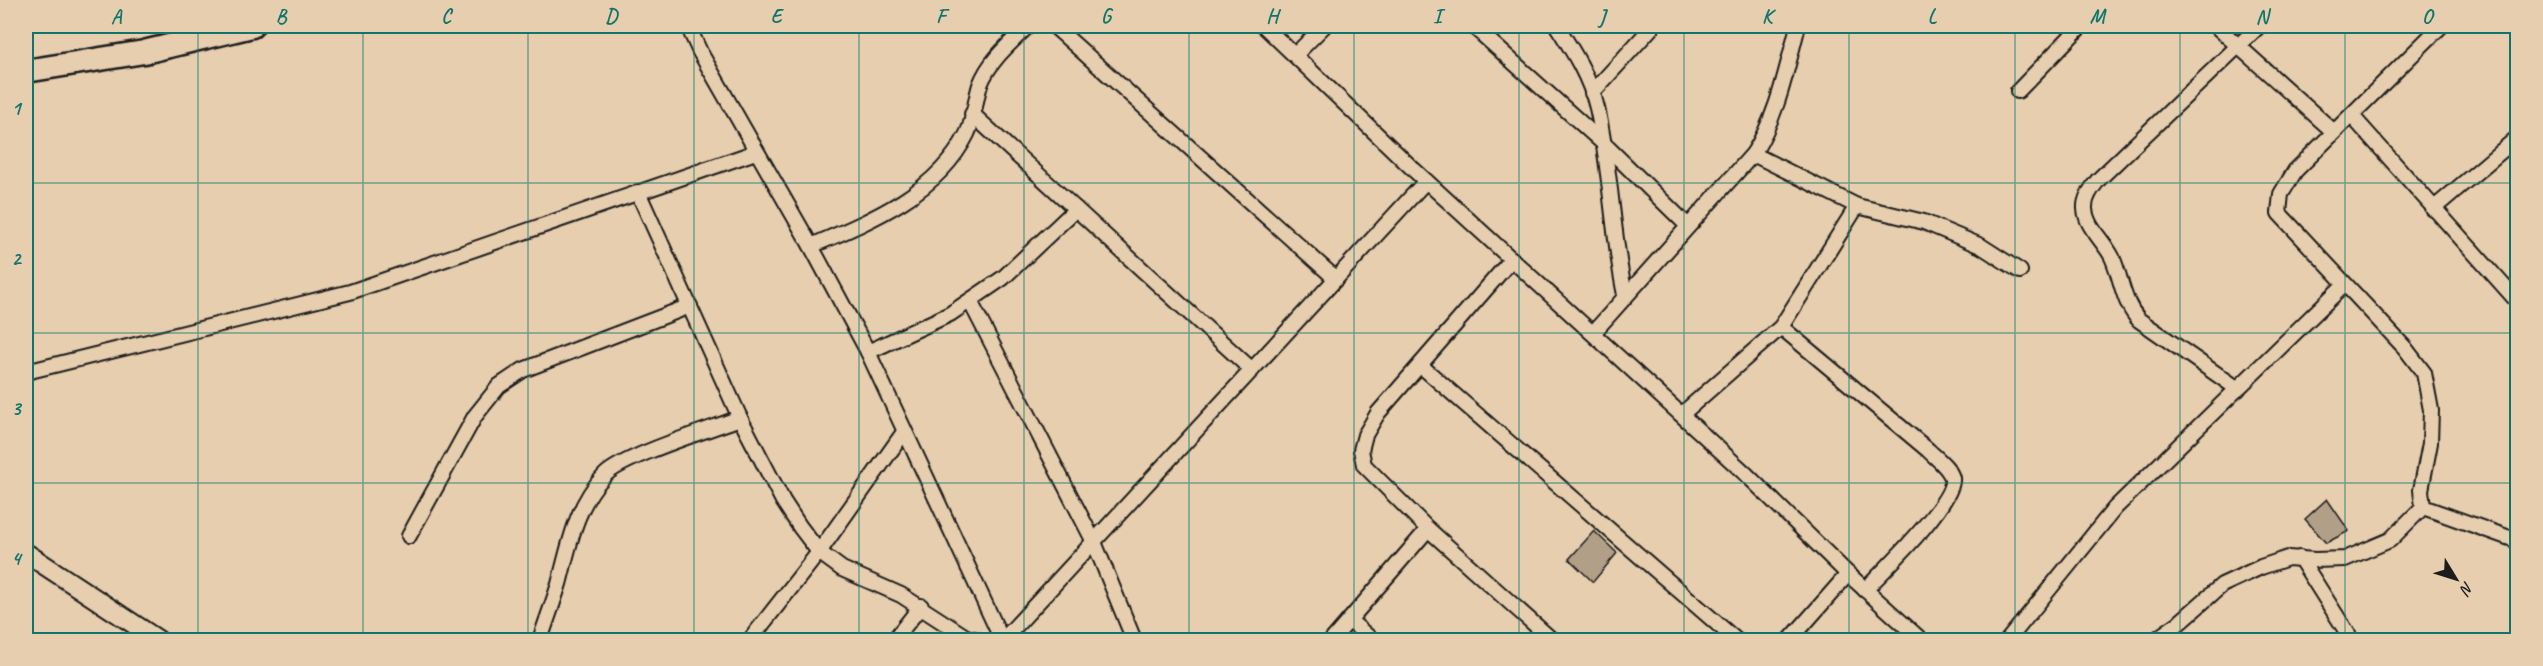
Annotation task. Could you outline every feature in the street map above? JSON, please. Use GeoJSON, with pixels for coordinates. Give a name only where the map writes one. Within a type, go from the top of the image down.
{"type":"FeatureCollection","features":[{"type":"Feature","properties":{"kind":"main road"},"geometry":{"type":"LineString","coordinates":[[26,71],[144,52],[252,26]]}},
{"type":"Feature","properties":{"kind":"street"},"geometry":{"type":"LineString","coordinates":[[688,26],[756,152],[812,246],[868,352],[1003,640],[1426,181]]}},
{"type":"Feature","properties":{"kind":"street"},"geometry":{"type":"LineString","coordinates":[[812,246],[898,206],[929,181],[954,155],[969,132],[981,83],[994,60],[1028,26]]}},
{"type":"Feature","properties":{"kind":"street"},"geometry":{"type":"LineString","coordinates":[[1054,26],[1336,279]]}},
{"type":"Feature","properties":{"kind":"street"},"geometry":{"type":"LineString","coordinates":[[1264,26],[1426,181],[1682,414],[1848,574],[1922,640]]}},
{"type":"Feature","properties":{"kind":"street"},"geometry":{"type":"LineString","coordinates":[[1295,55],[1324,26]]}},
{"type":"Feature","properties":{"kind":"street"},"geometry":{"type":"LineString","coordinates":[[1473,26],[1602,142],[1688,226]]}},
{"type":"Feature","properties":{"kind":"street"},"geometry":{"type":"LineString","coordinates":[[1484,36],[1494,26]]}},
{"type":"Feature","properties":{"kind":"street"},"geometry":{"type":"LineString","coordinates":[[1557,26],[1578,58],[1597,106],[1616,248],[1625,295]]}},
{"type":"Feature","properties":{"kind":"street"},"geometry":{"type":"LineString","coordinates":[[1592,93],[1653,26]]}},
{"type":"Feature","properties":{"kind":"street"},"geometry":{"type":"LineString","coordinates":[[1593,333],[1753,154],[1765,134],[1779,100],[1798,26]]}},
{"type":"Feature","properties":{"kind":"street"},"geometry":{"type":"LineString","coordinates":[[2018,91],[2081,26]]}},
{"type":"Feature","properties":{"kind":"street"},"geometry":{"type":"LineString","coordinates":[[2216,26],[2334,132]]}},
{"type":"Feature","properties":{"kind":"street"},"geometry":{"type":"LineString","coordinates":[[2238,389],[2139,320],[2130,310],[2112,258],[2087,218],[2084,206],[2088,194],[2098,180],[2259,26]]}},
{"type":"Feature","properties":{"kind":"street"},"geometry":{"type":"LineString","coordinates":[[2423,507],[2421,490],[2430,443],[2431,410],[2424,373],[2405,348],[2279,213],[2281,194],[2295,171],[2352,116],[2434,28]]}},
{"type":"Feature","properties":{"kind":"street"},"geometry":{"type":"LineString","coordinates":[[972,114],[1252,370]]}},
{"type":"Feature","properties":{"kind":"street"},"geometry":{"type":"LineString","coordinates":[[2352,116],[2433,209],[2516,298]]}},
{"type":"Feature","properties":{"kind":"street"},"geometry":{"type":"LineString","coordinates":[[2433,209],[2517,137]]}},
{"type":"Feature","properties":{"kind":"street"},"geometry":{"type":"LineString","coordinates":[[26,372],[350,292],[756,152]]}},
{"type":"Feature","properties":{"kind":"street"},"geometry":{"type":"LineString","coordinates":[[1753,154],[1857,206],[1924,222],[1981,246],[2020,271]]}},
{"type":"Feature","properties":{"kind":"street"},"geometry":{"type":"LineString","coordinates":[[638,192],[740,418],[783,501],[819,552],[842,569],[921,606],[966,637],[978,640]]}},
{"type":"Feature","properties":{"kind":"street"},"geometry":{"type":"LineString","coordinates":[[1682,414],[1781,327],[1857,206]]}},
{"type":"Feature","properties":{"kind":"street"},"geometry":{"type":"LineString","coordinates":[[868,352],[950,314],[970,301],[1002,278],[1076,209]]}},
{"type":"Feature","properties":{"kind":"street"},"geometry":{"type":"LineString","coordinates":[[1512,259],[1378,413],[1365,435],[1361,450],[1364,465],[1428,529],[1552,640]]}},
{"type":"Feature","properties":{"kind":"street"},"geometry":{"type":"LineString","coordinates":[[2008,640],[2115,508],[2344,285]]}},
{"type":"Feature","properties":{"kind":"street"},"geometry":{"type":"LineString","coordinates":[[970,301],[1094,542],[1134,640]]}},
{"type":"Feature","properties":{"kind":"street"},"geometry":{"type":"LineString","coordinates":[[410,536],[475,416],[499,386],[524,370],[690,306]]}},
{"type":"Feature","properties":{"kind":"street"},"geometry":{"type":"LineString","coordinates":[[1781,327],[1928,450],[1948,470],[1952,478],[1950,491],[1942,503],[1906,548],[1865,590]]}},
{"type":"Feature","properties":{"kind":"street"},"geometry":{"type":"LineString","coordinates":[[1420,365],[1736,640]]}},
{"type":"Feature","properties":{"kind":"street"},"geometry":{"type":"LineString","coordinates":[[540,640],[573,529],[593,490],[606,473],[635,458],[740,418]]}},
{"type":"Feature","properties":{"kind":"street"},"geometry":{"type":"LineString","coordinates":[[750,640],[819,552],[904,432]]}},
{"type":"Feature","properties":{"kind":"street"},"geometry":{"type":"LineString","coordinates":[[2423,507],[2517,541]]}},
{"type":"Feature","properties":{"kind":"street"},"geometry":{"type":"LineString","coordinates":[[2155,640],[2179,623],[2222,585],[2260,567],[2288,558],[2345,559],[2390,540],[2423,507]]}},
{"type":"Feature","properties":{"kind":"street"},"geometry":{"type":"LineString","coordinates":[[1332,640],[1428,529]]}},
{"type":"Feature","properties":{"kind":"street"},"geometry":{"type":"LineString","coordinates":[[26,553],[158,640]]}},
{"type":"Feature","properties":{"kind":"street"},"geometry":{"type":"LineString","coordinates":[[2300,558],[2348,634],[2349,640]]}},
{"type":"Feature","properties":{"kind":"street"},"geometry":{"type":"LineString","coordinates":[[1790,640],[1848,574]]}},
{"type":"Feature","properties":{"kind":"street"},"geometry":{"type":"LineString","coordinates":[[894,640],[921,606]]}},
{"type":"Feature","properties":{"kind":"street"},"geometry":{"type":"LineString","coordinates":[[1349,620],[1372,640]]}},
{"type":"Feature","properties":{"kind":"street"},"geometry":{"type":"LineString","coordinates":[[1804,626],[1811,640]]}},
{"type":"Feature","properties":{"kind":"building"},"geometry":{"type":"Polygon","coordinates":[[[2327,499],[2349,531],[2326,543],[2305,519],[2327,499]]]}},
{"type":"Feature","properties":{"kind":"building"},"geometry":{"type":"Polygon","coordinates":[[[1594,531],[1617,553],[1593,582],[1569,559],[1594,531]]]}}]}
